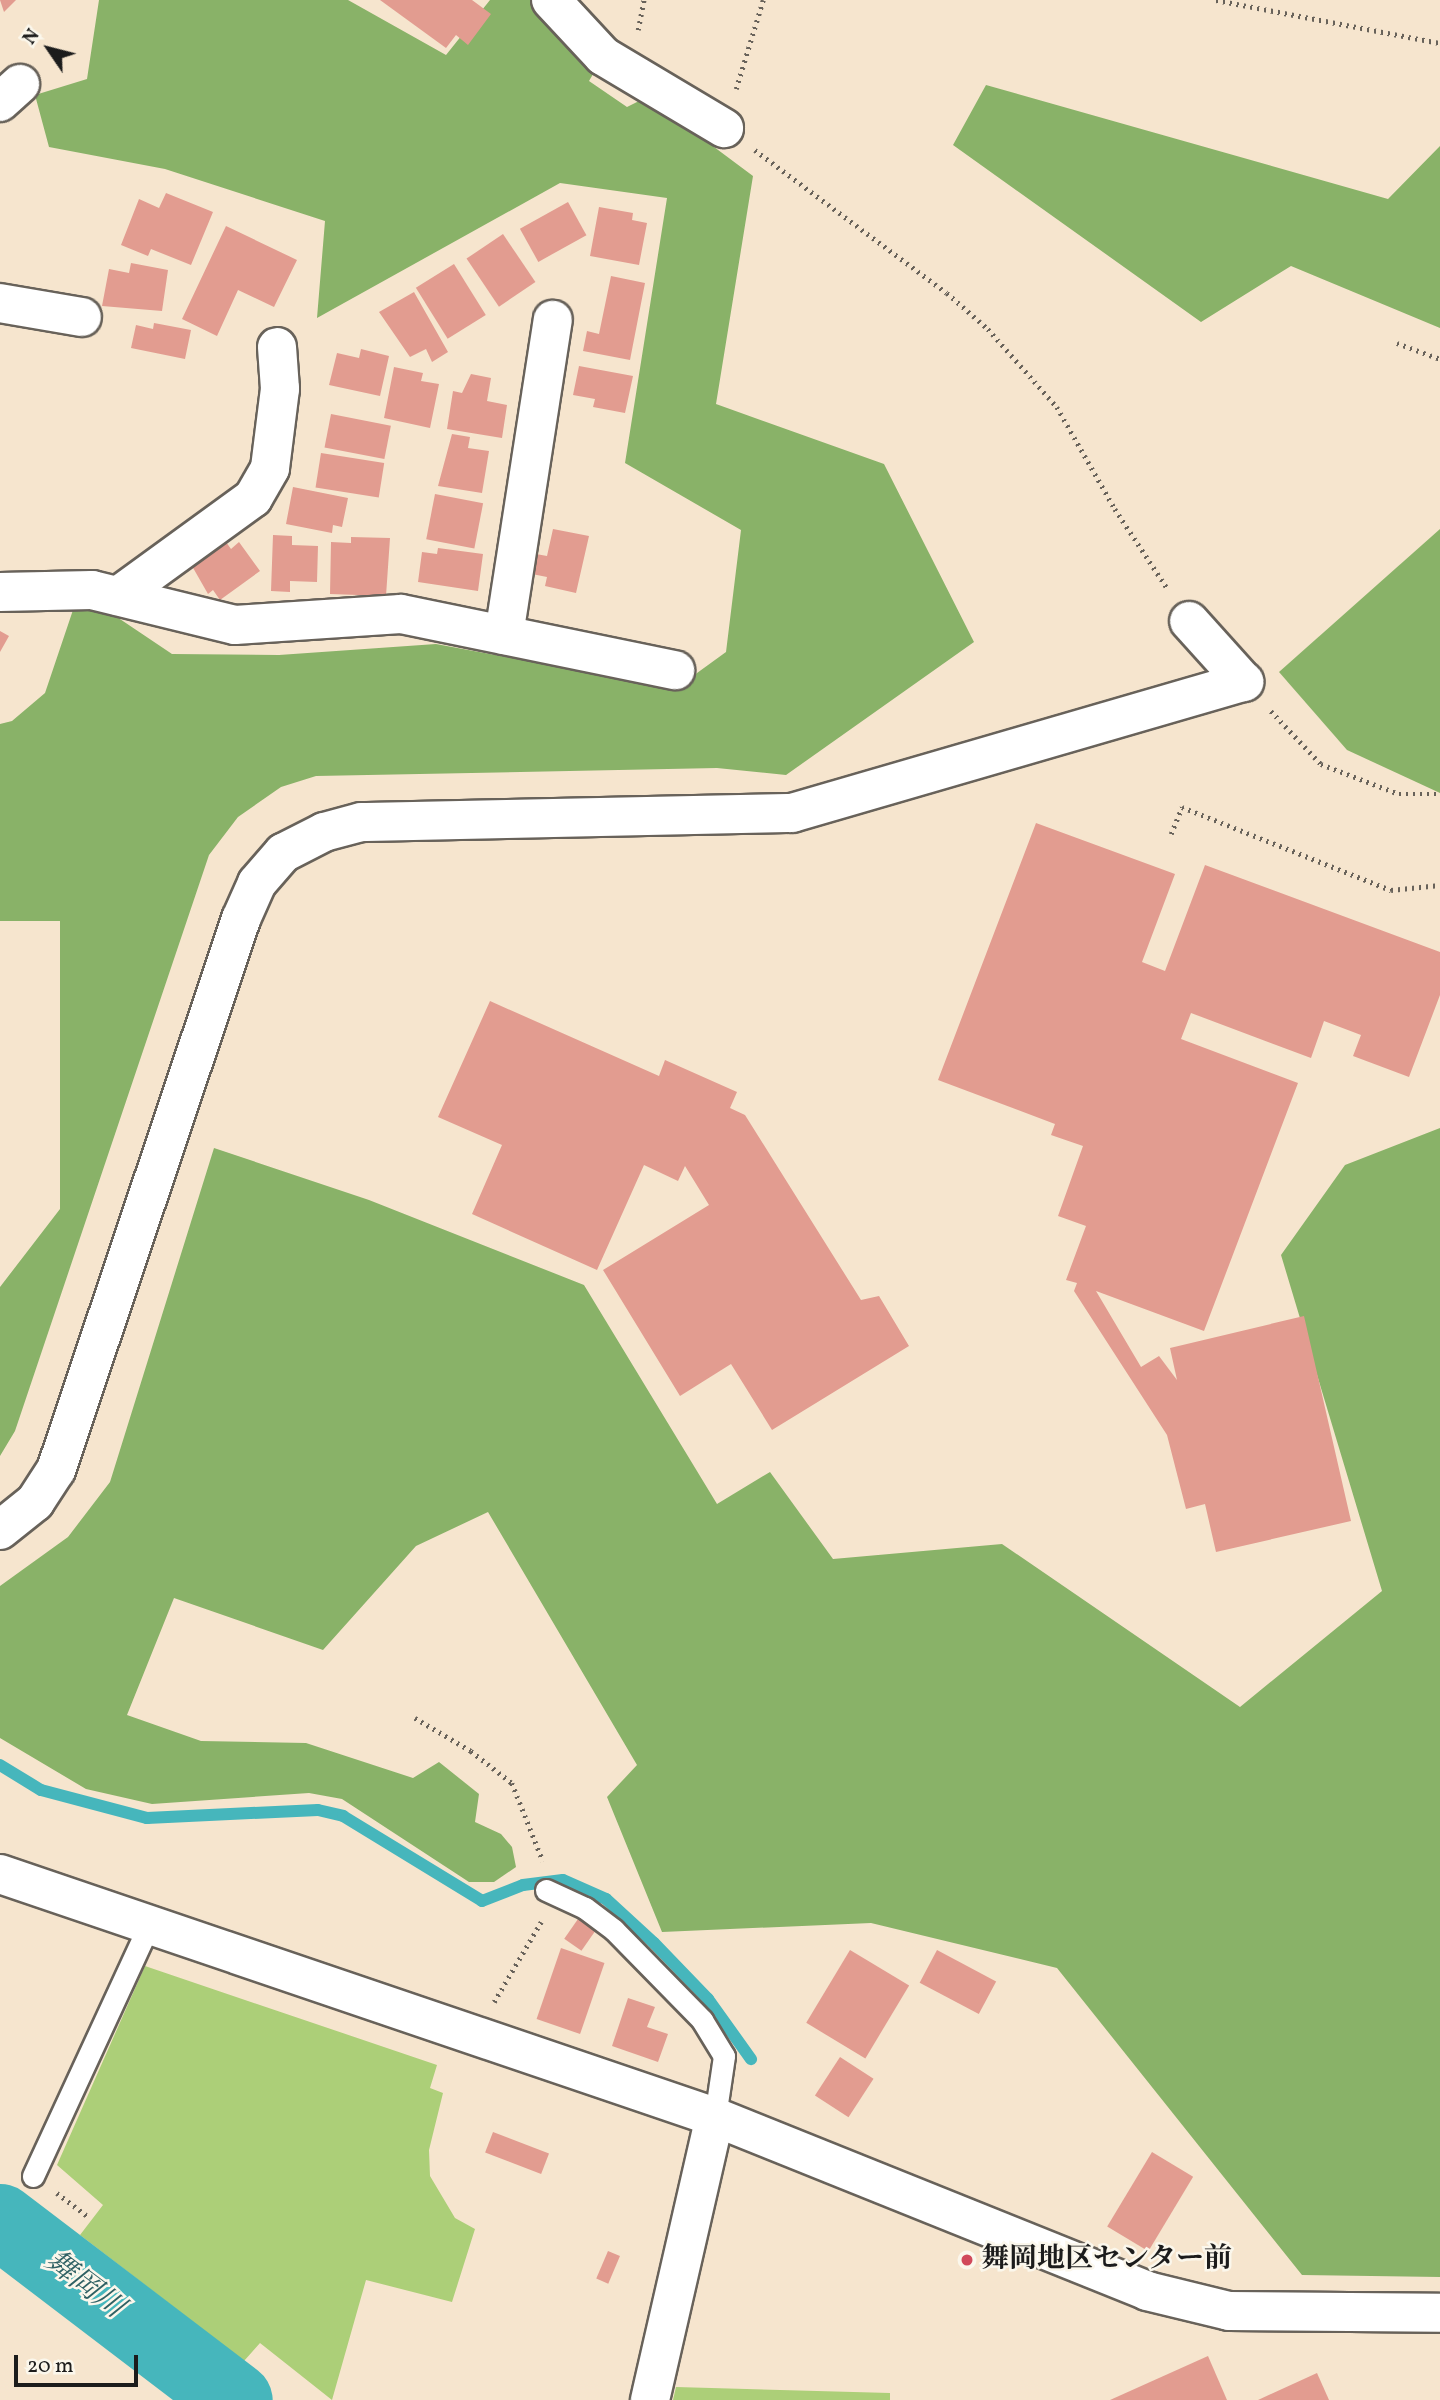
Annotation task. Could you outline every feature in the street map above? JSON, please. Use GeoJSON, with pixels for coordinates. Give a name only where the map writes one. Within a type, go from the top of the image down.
{"type":"FeatureCollection","features":[{"type":"Feature","properties":{"kind":"street"},"geometry":{"type":"LineString","coordinates":[[551,0],[603,56],[724,128]]}},
{"type":"Feature","properties":{"kind":"street"},"geometry":{"type":"LineString","coordinates":[[0,303],[82,317]]}},
{"type":"Feature","properties":{"kind":"street"},"geometry":{"type":"LineString","coordinates":[[504,635],[553,320]]}},
{"type":"Feature","properties":{"kind":"street"},"geometry":{"type":"LineString","coordinates":[[118,596],[253,498],[270,468],[280,389],[277,347]]}},
{"type":"Feature","properties":{"kind":"street"},"geometry":{"type":"LineString","coordinates":[[0,592],[92,590],[235,625],[401,614],[675,670]]}},
{"type":"Feature","properties":{"kind":"street"},"geometry":{"type":"LineString","coordinates":[[0,1530],[35,1502],[56,1470],[241,919],[257,883],[283,852],[324,832],[362,822],[792,813],[1244,682],[1189,621]]}},
{"type":"Feature","properties":{"kind":"street"},"geometry":{"type":"LineString","coordinates":[[0,1874],[715,2117],[1147,2291],[1229,2311],[1440,2313]]}},
{"type":"Feature","properties":{"kind":"street"},"geometry":{"type":"LineString","coordinates":[[650,2400],[715,2117]]}},
{"type":"Feature","properties":{"kind":"lane"},"geometry":{"type":"LineString","coordinates":[[546,1890],[584,1908],[614,1930],[702,2020],[724,2056],[715,2117]]}},
{"type":"Feature","properties":{"kind":"lane"},"geometry":{"type":"LineString","coordinates":[[33,2176],[149,1924]]}},
{"type":"Feature","properties":{"kind":"path"},"geometry":{"type":"LineString","coordinates":[[763,0],[724,128],[947,293],[988,329],[1058,408],[1115,509],[1189,621]]}},
{"type":"Feature","properties":{"kind":"path"},"geometry":{"type":"LineString","coordinates":[[1216,0],[1440,43]]}},
{"type":"Feature","properties":{"kind":"path"},"geometry":{"type":"LineString","coordinates":[[1397,343],[1440,359]]}},
{"type":"Feature","properties":{"kind":"path"},"geometry":{"type":"LineString","coordinates":[[1244,682],[1321,764],[1399,794],[1440,794]]}},
{"type":"Feature","properties":{"kind":"path"},"geometry":{"type":"LineString","coordinates":[[1171,834],[1182,807],[1391,890],[1440,885]]}},
{"type":"Feature","properties":{"kind":"path"},"geometry":{"type":"LineString","coordinates":[[415,1718],[471,1751],[512,1783],[535,1834],[547,1877],[541,1922],[474,2035]]}},
{"type":"Feature","properties":{"kind":"green space"},"geometry":{"type":"Polygon","coordinates":[[[99,0],[348,0],[446,55],[490,0],[545,0],[599,64],[589,81],[627,107],[647,97],[753,176],[716,404],[884,464],[974,642],[786,775],[717,768],[316,776],[281,787],[238,817],[209,855],[15,1431],[0,1456],[0,1287],[60,1209],[60,921],[0,921],[0,724],[12,721],[45,693],[73,610],[105,609],[172,654],[279,655],[436,644],[598,674],[686,681],[726,652],[741,530],[625,463],[667,198],[560,183],[317,318],[325,221],[165,169],[49,147],[35,95],[87,79],[99,0]]]}},
{"type":"Feature","properties":{"kind":"green space"},"geometry":{"type":"Polygon","coordinates":[[[986,85],[1388,199],[1440,146],[1440,328],[1291,266],[1201,322],[953,145],[986,85]]]}},
{"type":"Feature","properties":{"kind":"green space"},"geometry":{"type":"Polygon","coordinates":[[[1440,529],[1440,793],[1347,750],[1279,672],[1440,529]]]}},
{"type":"Feature","properties":{"kind":"green space"},"geometry":{"type":"Polygon","coordinates":[[[1440,1128],[1440,2277],[1302,2275],[1057,1968],[871,1923],[662,1932],[607,1797],[637,1765],[488,1512],[416,1546],[323,1650],[174,1598],[127,1715],[201,1741],[306,1743],[413,1778],[439,1762],[479,1794],[475,1822],[501,1834],[512,1847],[516,1867],[494,1882],[469,1882],[342,1799],[309,1793],[152,1804],[86,1789],[0,1738],[0,1586],[68,1537],[110,1482],[214,1148],[369,1200],[584,1285],[717,1504],[770,1472],[833,1559],[1002,1544],[1240,1707],[1382,1591],[1281,1255],[1345,1165],[1440,1128]]]}},
{"type":"Feature","properties":{"kind":"green space"},"geometry":{"type":"Polygon","coordinates":[[[145,1966],[437,2065],[430,2088],[443,2093],[429,2150],[430,2176],[455,2218],[475,2229],[452,2302],[366,2280],[332,2400],[260,2343],[244,2361],[80,2235],[103,2205],[57,2165],[145,1966]]]}},
{"type":"Feature","properties":{"kind":"green space"},"geometry":{"type":"Polygon","coordinates":[[[676,2387],[890,2393],[890,2400],[673,2400],[676,2387]]]}},
{"type":"Feature","properties":{"kind":"building"},"geometry":{"type":"Polygon","coordinates":[[[0,0],[16,0],[4,12],[0,0]]]}},
{"type":"Feature","properties":{"kind":"building"},"geometry":{"type":"Polygon","coordinates":[[[380,0],[472,0],[491,14],[468,45],[456,35],[446,48],[380,0]]]}},
{"type":"Feature","properties":{"kind":"building"},"geometry":{"type":"Polygon","coordinates":[[[166,193],[213,212],[191,265],[151,249],[148,256],[121,245],[139,199],[159,208],[166,193]]]}},
{"type":"Feature","properties":{"kind":"building"},"geometry":{"type":"Polygon","coordinates":[[[568,202],[586,235],[538,262],[520,229],[568,202]]]}},
{"type":"Feature","properties":{"kind":"building"},"geometry":{"type":"Polygon","coordinates":[[[599,207],[633,213],[632,220],[647,223],[639,265],[590,256],[599,207]]]}},
{"type":"Feature","properties":{"kind":"building"},"geometry":{"type":"Polygon","coordinates":[[[226,226],[297,260],[274,307],[238,290],[217,336],[182,319],[226,226]]]}},
{"type":"Feature","properties":{"kind":"building"},"geometry":{"type":"Polygon","coordinates":[[[503,234],[535,282],[499,307],[467,259],[503,234]]]}},
{"type":"Feature","properties":{"kind":"building"},"geometry":{"type":"Polygon","coordinates":[[[131,263],[168,270],[162,311],[102,306],[109,269],[129,273],[131,263]]]}},
{"type":"Feature","properties":{"kind":"building"},"geometry":{"type":"Polygon","coordinates":[[[454,264],[486,315],[448,339],[416,288],[454,264]]]}},
{"type":"Feature","properties":{"kind":"building"},"geometry":{"type":"Polygon","coordinates":[[[611,276],[645,283],[630,360],[583,351],[587,331],[599,334],[611,276]]]}},
{"type":"Feature","properties":{"kind":"building"},"geometry":{"type":"Polygon","coordinates":[[[414,292],[448,352],[432,362],[426,349],[410,357],[379,312],[414,292]]]}},
{"type":"Feature","properties":{"kind":"building"},"geometry":{"type":"Polygon","coordinates":[[[154,323],[191,330],[185,359],[131,348],[136,325],[153,329],[154,323]]]}},
{"type":"Feature","properties":{"kind":"building"},"geometry":{"type":"Polygon","coordinates":[[[361,349],[389,356],[380,396],[329,385],[337,353],[359,358],[361,349]]]}},
{"type":"Feature","properties":{"kind":"building"},"geometry":{"type":"Polygon","coordinates":[[[579,366],[633,376],[625,413],[593,407],[595,399],[573,395],[579,366]]]}},
{"type":"Feature","properties":{"kind":"building"},"geometry":{"type":"Polygon","coordinates":[[[394,367],[423,373],[421,381],[439,384],[430,428],[384,418],[394,367]]]}},
{"type":"Feature","properties":{"kind":"building"},"geometry":{"type":"Polygon","coordinates":[[[471,374],[491,378],[487,401],[507,405],[502,438],[447,429],[453,391],[462,393],[471,374]]]}},
{"type":"Feature","properties":{"kind":"building"},"geometry":{"type":"Polygon","coordinates":[[[331,414],[391,426],[384,459],[325,447],[331,414]]]}},
{"type":"Feature","properties":{"kind":"building"},"geometry":{"type":"Polygon","coordinates":[[[452,434],[470,437],[468,448],[489,451],[482,493],[438,486],[452,434]]]}},
{"type":"Feature","properties":{"kind":"building"},"geometry":{"type":"Polygon","coordinates":[[[321,453],[384,463],[379,498],[316,488],[321,453]]]}},
{"type":"Feature","properties":{"kind":"building"},"geometry":{"type":"Polygon","coordinates":[[[293,487],[348,498],[342,527],[333,525],[332,533],[286,524],[293,487]]]}},
{"type":"Feature","properties":{"kind":"building"},"geometry":{"type":"Polygon","coordinates":[[[435,494],[483,503],[474,549],[426,539],[435,494]]]}},
{"type":"Feature","properties":{"kind":"building"},"geometry":{"type":"Polygon","coordinates":[[[553,529],[589,536],[576,593],[545,586],[547,577],[532,574],[536,554],[547,556],[553,529]]]}},
{"type":"Feature","properties":{"kind":"building"},"geometry":{"type":"Polygon","coordinates":[[[273,535],[292,536],[292,545],[318,546],[317,582],[290,581],[290,592],[271,591],[273,535]]]}},
{"type":"Feature","properties":{"kind":"building"},"geometry":{"type":"Polygon","coordinates":[[[351,537],[390,538],[386,596],[330,594],[331,542],[351,543],[351,537]]]}},
{"type":"Feature","properties":{"kind":"building"},"geometry":{"type":"Polygon","coordinates":[[[226,542],[231,549],[239,542],[260,571],[220,600],[213,590],[208,594],[192,566],[226,542]]]}},
{"type":"Feature","properties":{"kind":"building"},"geometry":{"type":"Polygon","coordinates":[[[438,548],[483,554],[478,591],[418,582],[422,552],[437,554],[438,548]]]}},
{"type":"Feature","properties":{"kind":"building"},"geometry":{"type":"Polygon","coordinates":[[[0,631],[9,636],[0,652],[0,631]]]}},
{"type":"Feature","properties":{"kind":"building"},"geometry":{"type":"Polygon","coordinates":[[[1036,823],[1175,874],[1142,962],[1165,971],[1205,865],[1440,952],[1440,995],[1409,1077],[1353,1056],[1361,1035],[1324,1021],[1311,1058],[1191,1013],[1181,1039],[1298,1083],[1204,1331],[1096,1291],[1141,1367],[1159,1356],[1177,1380],[1170,1348],[1304,1316],[1351,1521],[1216,1552],[1205,1504],[1186,1509],[1167,1435],[1074,1291],[1077,1283],[1066,1280],[1086,1226],[1058,1216],[1083,1146],[1051,1135],[1055,1124],[938,1080],[1036,823]]]}},
{"type":"Feature","properties":{"kind":"building"},"geometry":{"type":"Polygon","coordinates":[[[490,1001],[659,1076],[665,1060],[737,1092],[730,1108],[745,1115],[861,1300],[879,1296],[909,1346],[772,1430],[731,1364],[680,1396],[603,1270],[709,1205],[685,1166],[678,1181],[644,1165],[597,1270],[472,1214],[502,1145],[438,1117],[490,1001]]]}},
{"type":"Feature","properties":{"kind":"building"},"geometry":{"type":"Polygon","coordinates":[[[578,1919],[595,1931],[581,1951],[564,1939],[578,1919]]]}},
{"type":"Feature","properties":{"kind":"building"},"geometry":{"type":"Polygon","coordinates":[[[561,1948],[604,1963],[580,2034],[537,2019],[561,1948]]]}},
{"type":"Feature","properties":{"kind":"building"},"geometry":{"type":"Polygon","coordinates":[[[850,1950],[909,1986],[865,2058],[806,2023],[850,1950]]]}},
{"type":"Feature","properties":{"kind":"building"},"geometry":{"type":"Polygon","coordinates":[[[937,1950],[996,1981],[979,2014],[920,1983],[937,1950]]]}},
{"type":"Feature","properties":{"kind":"building"},"geometry":{"type":"Polygon","coordinates":[[[628,1998],[655,2007],[647,2027],[668,2034],[658,2062],[612,2046],[628,1998]]]}},
{"type":"Feature","properties":{"kind":"building"},"geometry":{"type":"Polygon","coordinates":[[[840,2057],[874,2079],[848,2117],[815,2096],[840,2057]]]}},
{"type":"Feature","properties":{"kind":"building"},"geometry":{"type":"Polygon","coordinates":[[[493,2132],[549,2154],[541,2174],[485,2153],[493,2132]]]}},
{"type":"Feature","properties":{"kind":"building"},"geometry":{"type":"Polygon","coordinates":[[[1152,2152],[1193,2177],[1148,2251],[1107,2227],[1152,2152]]]}},
{"type":"Feature","properties":{"kind":"building"},"geometry":{"type":"Polygon","coordinates":[[[608,2251],[620,2256],[608,2284],[596,2279],[608,2251]]]}},
{"type":"Feature","properties":{"kind":"building"},"geometry":{"type":"Polygon","coordinates":[[[1208,2356],[1227,2400],[1110,2400],[1208,2356]]]}},
{"type":"Feature","properties":{"kind":"building"},"geometry":{"type":"Polygon","coordinates":[[[1317,2373],[1329,2400],[1258,2400],[1317,2373]]]}},
{"type":"Feature","properties":{"kind":"waterway"},"geometry":{"type":"LineString","coordinates":[[0,1765],[41,1790],[147,1818],[318,1810],[343,1816],[482,1901],[523,1885],[563,1880],[606,1899],[654,1943],[708,1999],[751,2059]]}},
{"type":"Feature","properties":{"kind":"waterway","name":"舞岡川"},"geometry":{"type":"LineString","coordinates":[[0,2221],[235,2400]]}},
{"type":"Feature","properties":{"kind":"place","name":"舞岡地区センター前"},"geometry":{"type":"Point","coordinates":[967,2260]}}]}
